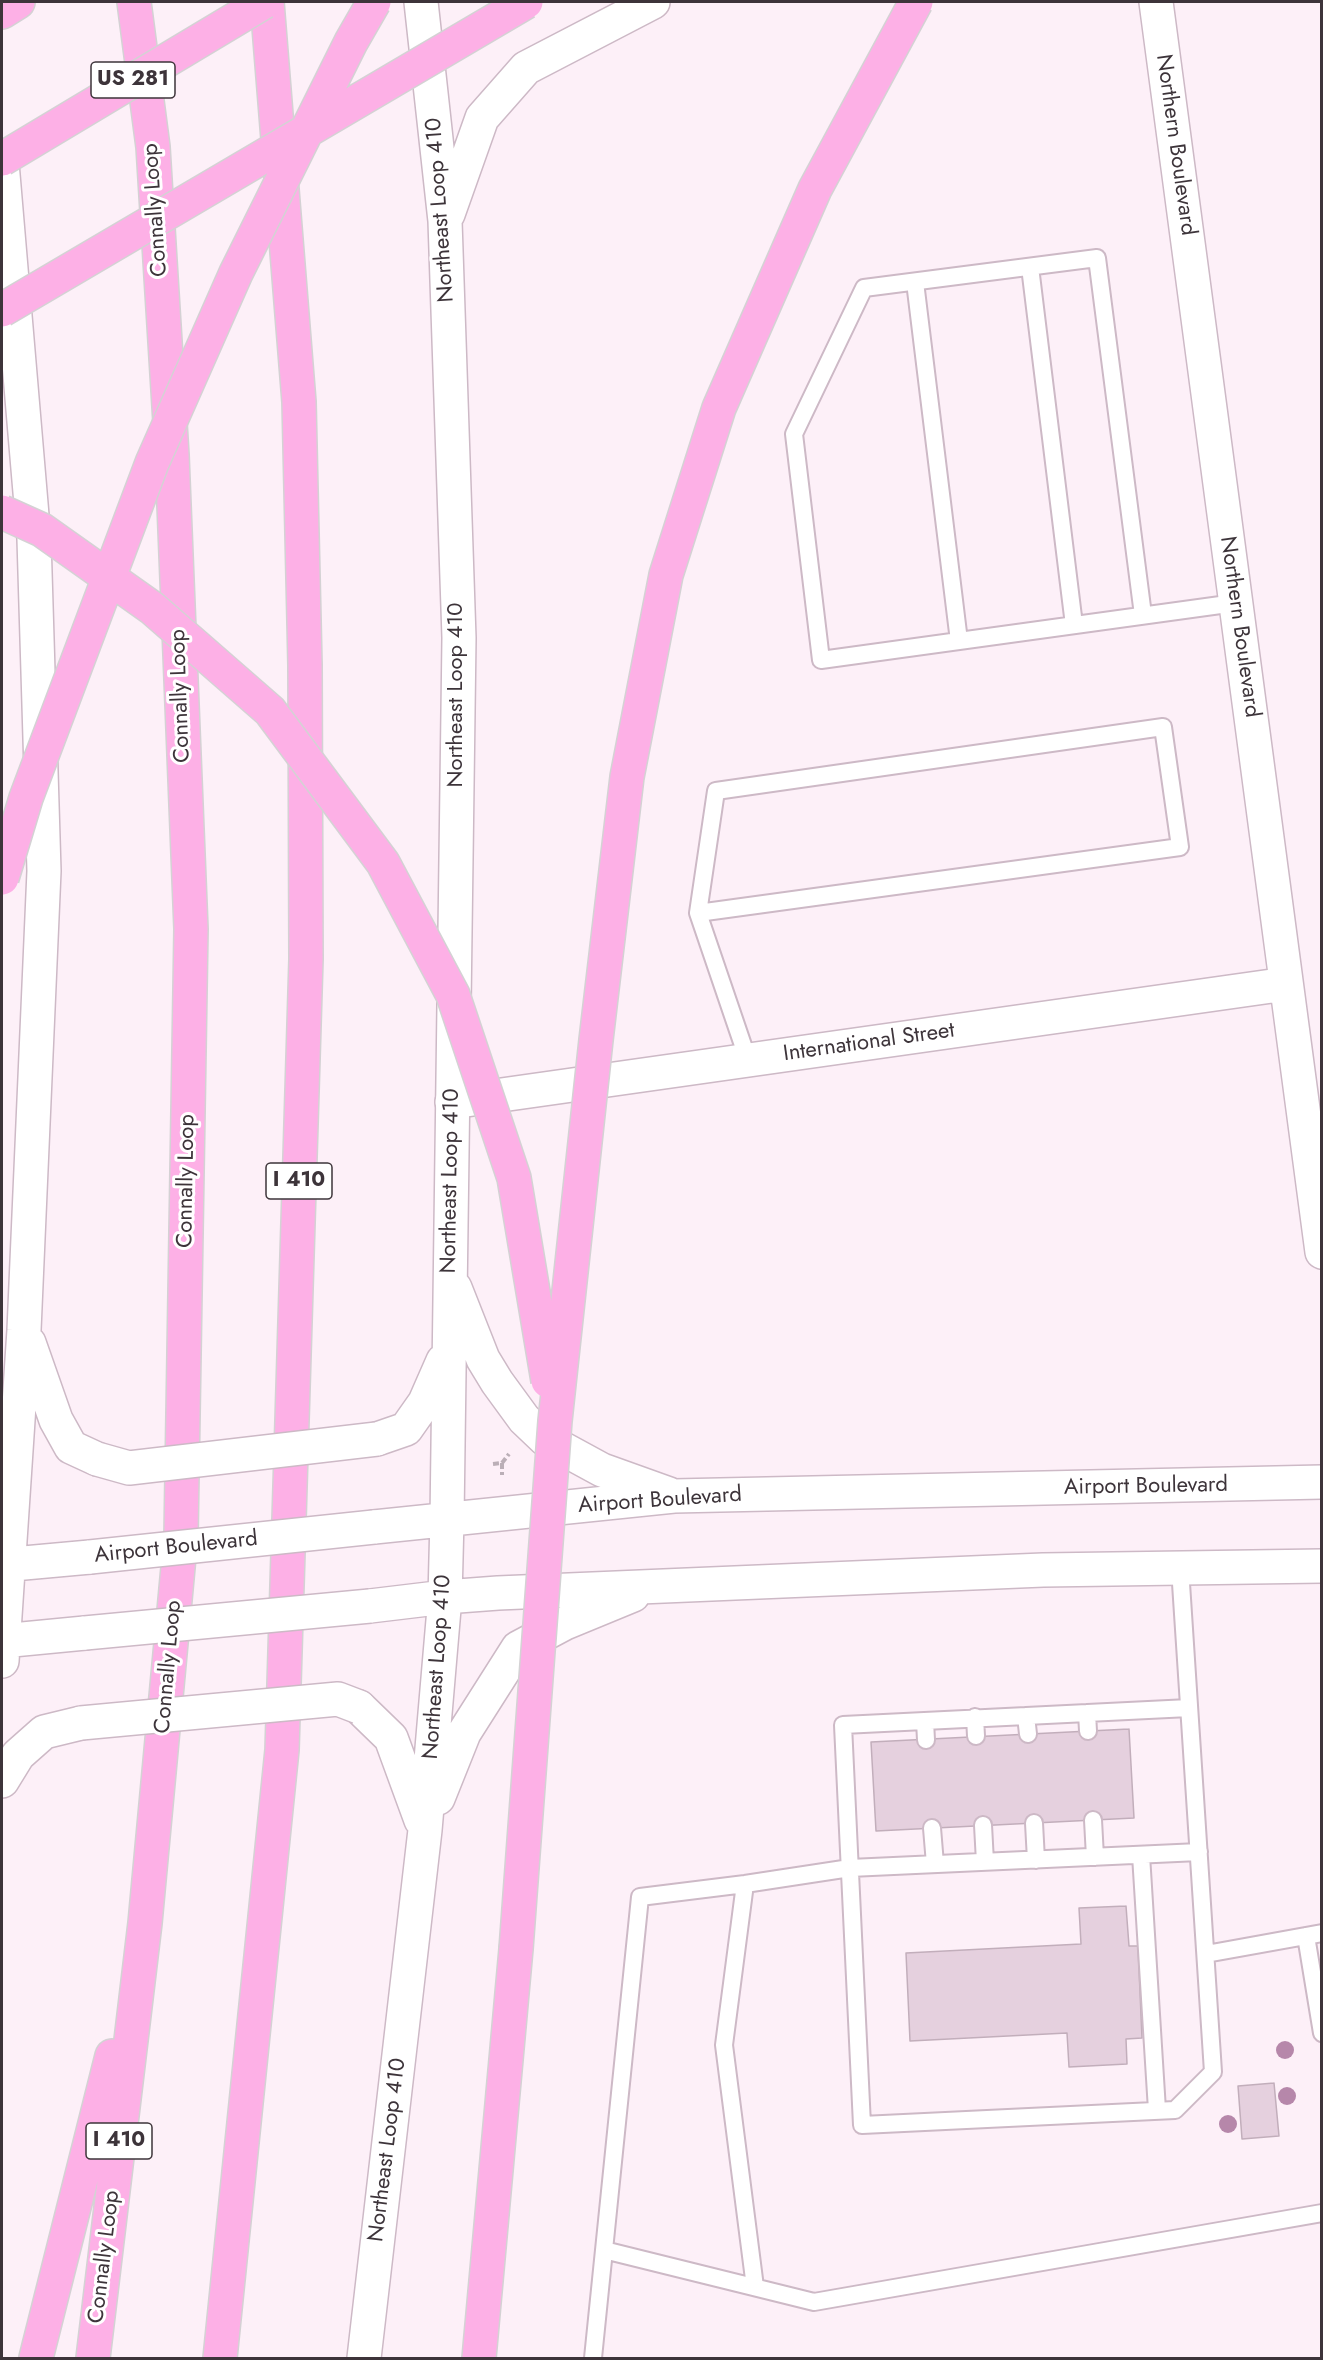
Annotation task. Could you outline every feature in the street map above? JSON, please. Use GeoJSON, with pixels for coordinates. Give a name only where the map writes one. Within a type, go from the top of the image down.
{"type":"FeatureCollection","features":[{"type":"Feature","properties":{"kind":"highway"},"geometry":{"type":"LineString","coordinates":[[2,12],[18,2]]}},
{"type":"Feature","properties":{"kind":"highway","name":"Connally Loop"},"geometry":{"type":"LineString","coordinates":[[93,2358],[145,1923],[181,1535],[191,929],[172,455],[153,147],[134,2]]}},
{"type":"Feature","properties":{"kind":"highway","name":"US 281"},"geometry":{"type":"LineString","coordinates":[[2,161],[266,2]]}},
{"type":"Feature","properties":{"kind":"highway","name":"I 410"},"geometry":{"type":"LineString","coordinates":[[220,2358],[282,1750],[306,959],[306,665],[299,402],[266,2]]}},
{"type":"Feature","properties":{"kind":"highway"},"geometry":{"type":"LineString","coordinates":[[2,878],[26,798],[152,463],[236,273],[351,42],[374,2]]}},
{"type":"Feature","properties":{"kind":"highway"},"geometry":{"type":"LineString","coordinates":[[2,309],[526,2]]}},
{"type":"Feature","properties":{"kind":"highway"},"geometry":{"type":"LineString","coordinates":[[479,2358],[516,1949],[555,1421],[627,777],[666,575],[719,408],[815,189],[916,2]]}},
{"type":"Feature","properties":{"kind":"highway"},"geometry":{"type":"LineString","coordinates":[[2,512],[42,530],[152,608],[270,711],[383,863],[453,994],[514,1178],[555,1421]]}},
{"type":"Feature","properties":{"kind":"highway"},"geometry":{"type":"LineString","coordinates":[[36,2358],[145,1923]]}},
{"type":"Feature","properties":{"kind":"main road","name":"Northeast Loop 410"},"geometry":{"type":"LineString","coordinates":[[364,2358],[425,1830],[445,1597],[447,1519],[459,638],[445,221],[421,2]]}},
{"type":"Feature","properties":{"kind":"main road"},"geometry":{"type":"LineString","coordinates":[[445,221],[482,118],[526,68],[653,2]]}},
{"type":"Feature","properties":{"kind":"main road","name":"Northern Boulevard"},"geometry":{"type":"LineString","coordinates":[[1156,2],[1322,1252]]}},
{"type":"Feature","properties":{"kind":"main road"},"geometry":{"type":"LineString","coordinates":[[2,161],[34,539],[44,871],[24,1330],[5,1565],[2,1647],[85,1633],[445,1597],[1043,1569],[1322,1566]]}},
{"type":"Feature","properties":{"kind":"main road"},"geometry":{"type":"LineString","coordinates":[[2,507],[34,539]]}},
{"type":"Feature","properties":{"kind":"main road","name":"International Street"},"geometry":{"type":"LineString","coordinates":[[452,1102],[1286,984]]}},
{"type":"Feature","properties":{"kind":"main road"},"geometry":{"type":"LineString","coordinates":[[449,1274],[483,1359],[524,1419],[545,1439],[572,1455],[602,1470],[674,1496]]}},
{"type":"Feature","properties":{"kind":"main road"},"geometry":{"type":"LineString","coordinates":[[2,1380],[24,1330]]}},
{"type":"Feature","properties":{"kind":"main road"},"geometry":{"type":"LineString","coordinates":[[24,1330],[61,1429],[71,1447],[97,1459],[129,1468],[377,1439],[406,1429],[425,1402],[448,1350]]}},
{"type":"Feature","properties":{"kind":"main road","name":"Airport Boulevard"},"geometry":{"type":"LineString","coordinates":[[5,1565],[674,1496],[1322,1482]]}},
{"type":"Feature","properties":{"kind":"main road"},"geometry":{"type":"LineString","coordinates":[[425,1830],[464,1733],[518,1648],[565,1623],[650,1588]]}},
{"type":"Feature","properties":{"kind":"main road"},"geometry":{"type":"LineString","coordinates":[[2,1781],[18,1755],[44,1732],[81,1723],[338,1699],[359,1707],[391,1738],[425,1830]]}},
{"type":"Feature","properties":{"kind":"lane"},"geometry":{"type":"LineString","coordinates":[[1143,615],[1098,258],[864,288],[794,434],[821,660],[1235,603]]}},
{"type":"Feature","properties":{"kind":"lane"},"geometry":{"type":"LineString","coordinates":[[1030,267],[1074,625]]}},
{"type":"Feature","properties":{"kind":"lane"},"geometry":{"type":"LineString","coordinates":[[915,282],[959,641]]}},
{"type":"Feature","properties":{"kind":"lane"},"geometry":{"type":"LineString","coordinates":[[698,913],[1180,847],[1164,727],[716,791],[698,913],[748,1060]]}},
{"type":"Feature","properties":{"kind":"lane"},"geometry":{"type":"LineString","coordinates":[[1180,1568],[1214,2072],[1175,2110],[862,2125],[843,1725],[1189,1708]]}},
{"type":"Feature","properties":{"kind":"lane"},"geometry":{"type":"LineString","coordinates":[[1087,1713],[1088,1731]]}},
{"type":"Feature","properties":{"kind":"lane"},"geometry":{"type":"LineString","coordinates":[[1026,1716],[1028,1734]]}},
{"type":"Feature","properties":{"kind":"lane"},"geometry":{"type":"LineString","coordinates":[[975,1718],[976,1736]]}},
{"type":"Feature","properties":{"kind":"lane"},"geometry":{"type":"LineString","coordinates":[[925,1721],[926,1740]]}},
{"type":"Feature","properties":{"kind":"lane"},"geometry":{"type":"LineString","coordinates":[[1093,1820],[1095,1857]]}},
{"type":"Feature","properties":{"kind":"lane"},"geometry":{"type":"LineString","coordinates":[[1034,1823],[1035,1860]]}},
{"type":"Feature","properties":{"kind":"lane"},"geometry":{"type":"LineString","coordinates":[[983,1825],[985,1862]]}},
{"type":"Feature","properties":{"kind":"lane"},"geometry":{"type":"LineString","coordinates":[[932,1828],[935,1864]]}},
{"type":"Feature","properties":{"kind":"lane"},"geometry":{"type":"LineString","coordinates":[[593,2358],[640,1897],[850,1868],[1199,1852]]}},
{"type":"Feature","properties":{"kind":"lane"},"geometry":{"type":"LineString","coordinates":[[1141,1855],[1157,2110]]}},
{"type":"Feature","properties":{"kind":"lane"},"geometry":{"type":"LineString","coordinates":[[745,1884],[724,2045],[755,2287]]}},
{"type":"Feature","properties":{"kind":"lane"},"geometry":{"type":"LineString","coordinates":[[1206,1954],[1314,1935],[1322,2032]]}},
{"type":"Feature","properties":{"kind":"lane"},"geometry":{"type":"LineString","coordinates":[[604,2250],[814,2302],[1322,2213]]}},
{"type":"Feature","properties":{"kind":"path"},"geometry":{"type":"LineString","coordinates":[[493,1464],[502,1463],[502,1475]]}},
{"type":"Feature","properties":{"kind":"building"},"geometry":{"type":"Polygon","coordinates":[[[1129,1729],[1134,1818],[876,1831],[871,1742],[1129,1729]]]}},
{"type":"Feature","properties":{"kind":"building"},"geometry":{"type":"Polygon","coordinates":[[[1126,1906],[1129,1946],[1138,1946],[1142,2038],[1126,2039],[1127,2064],[1069,2067],[1067,2033],[910,2041],[906,1953],[1081,1944],[1079,1908],[1126,1906]]]}},
{"type":"Feature","properties":{"kind":"building"},"geometry":{"type":"Polygon","coordinates":[[[1274,2083],[1279,2136],[1242,2139],[1238,2086],[1274,2083]]]}}]}
